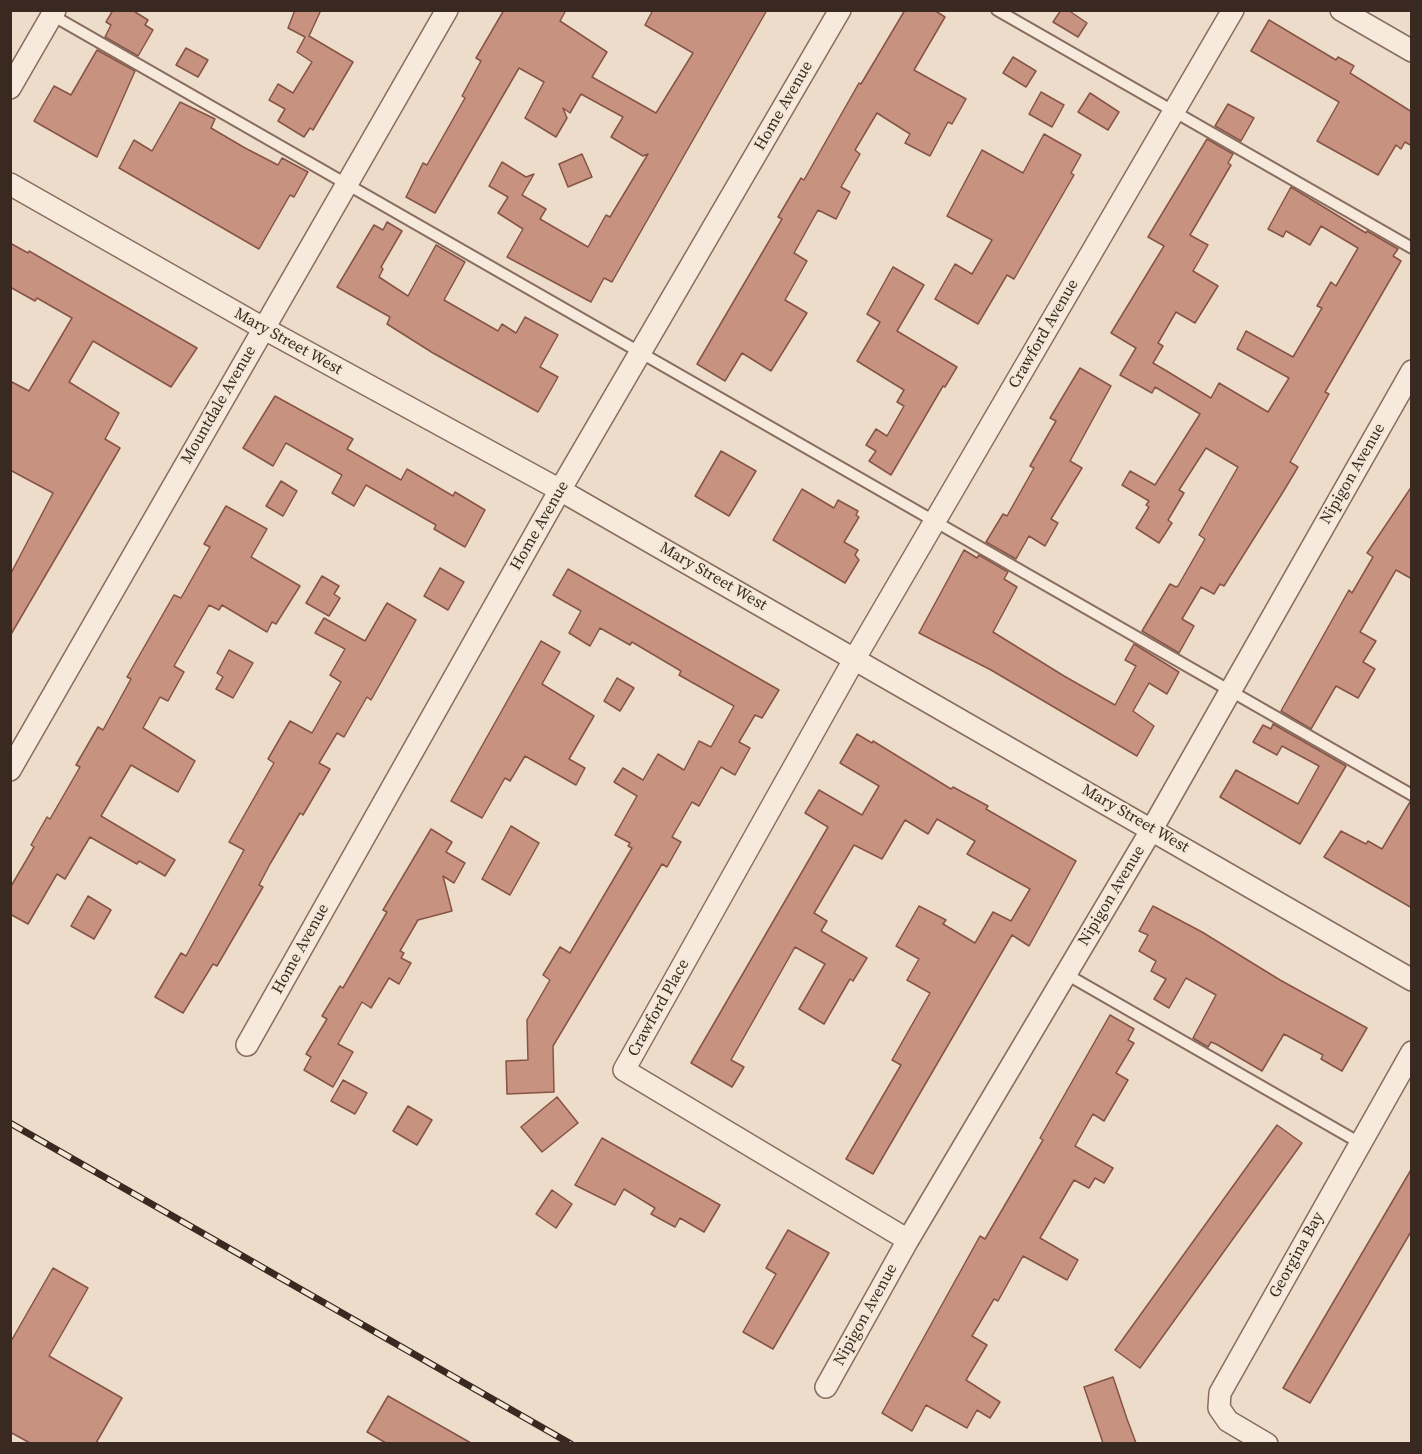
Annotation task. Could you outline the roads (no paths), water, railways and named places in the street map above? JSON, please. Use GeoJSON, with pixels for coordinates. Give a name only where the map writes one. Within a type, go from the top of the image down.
{"type":"FeatureCollection","features":[{"type":"Feature","properties":{"kind":"street","name":"Mountdale Avenue"},"geometry":{"type":"LineString","coordinates":[[10,770],[447,10]]}},
{"type":"Feature","properties":{"kind":"street","name":"Home Avenue"},"geometry":{"type":"LineString","coordinates":[[247,1045],[560,490],[840,10]]}},
{"type":"Feature","properties":{"kind":"street","name":"Crawford Avenue"},"geometry":{"type":"LineString","coordinates":[[855,658],[1233,10]]}},
{"type":"Feature","properties":{"kind":"street"},"geometry":{"type":"LineString","coordinates":[[1341,10],[1412,51]]}},
{"type":"Feature","properties":{"kind":"street"},"geometry":{"type":"LineString","coordinates":[[10,88],[51,12]]}},
{"type":"Feature","properties":{"kind":"street","name":"Mary Street West"},"geometry":{"type":"LineString","coordinates":[[10,183],[263,328],[560,490],[1412,980]]}},
{"type":"Feature","properties":{"kind":"street","name":"Nipigon Avenue"},"geometry":{"type":"LineString","coordinates":[[826,1387],[908,1240],[1152,829],[1412,371]]}},
{"type":"Feature","properties":{"kind":"street","name":"Crawford Place"},"geometry":{"type":"LineString","coordinates":[[855,658],[624,1070],[908,1240]]}},
{"type":"Feature","properties":{"kind":"street","name":"Georgina Bay"},"geometry":{"type":"LineString","coordinates":[[1267,1443],[1228,1421],[1220,1408],[1220,1393],[1412,1052]]}},
{"type":"Feature","properties":{"kind":"lane"},"geometry":{"type":"LineString","coordinates":[[998,10],[1412,248]]}},
{"type":"Feature","properties":{"kind":"lane"},"geometry":{"type":"LineString","coordinates":[[51,12],[640,353],[1412,795]]}},
{"type":"Feature","properties":{"kind":"lane"},"geometry":{"type":"LineString","coordinates":[[1066,974],[1360,1143]]}},
{"type":"Feature","properties":{"kind":"railway"},"geometry":{"type":"LineString","coordinates":[[10,1123],[571,1444]]}}]}
